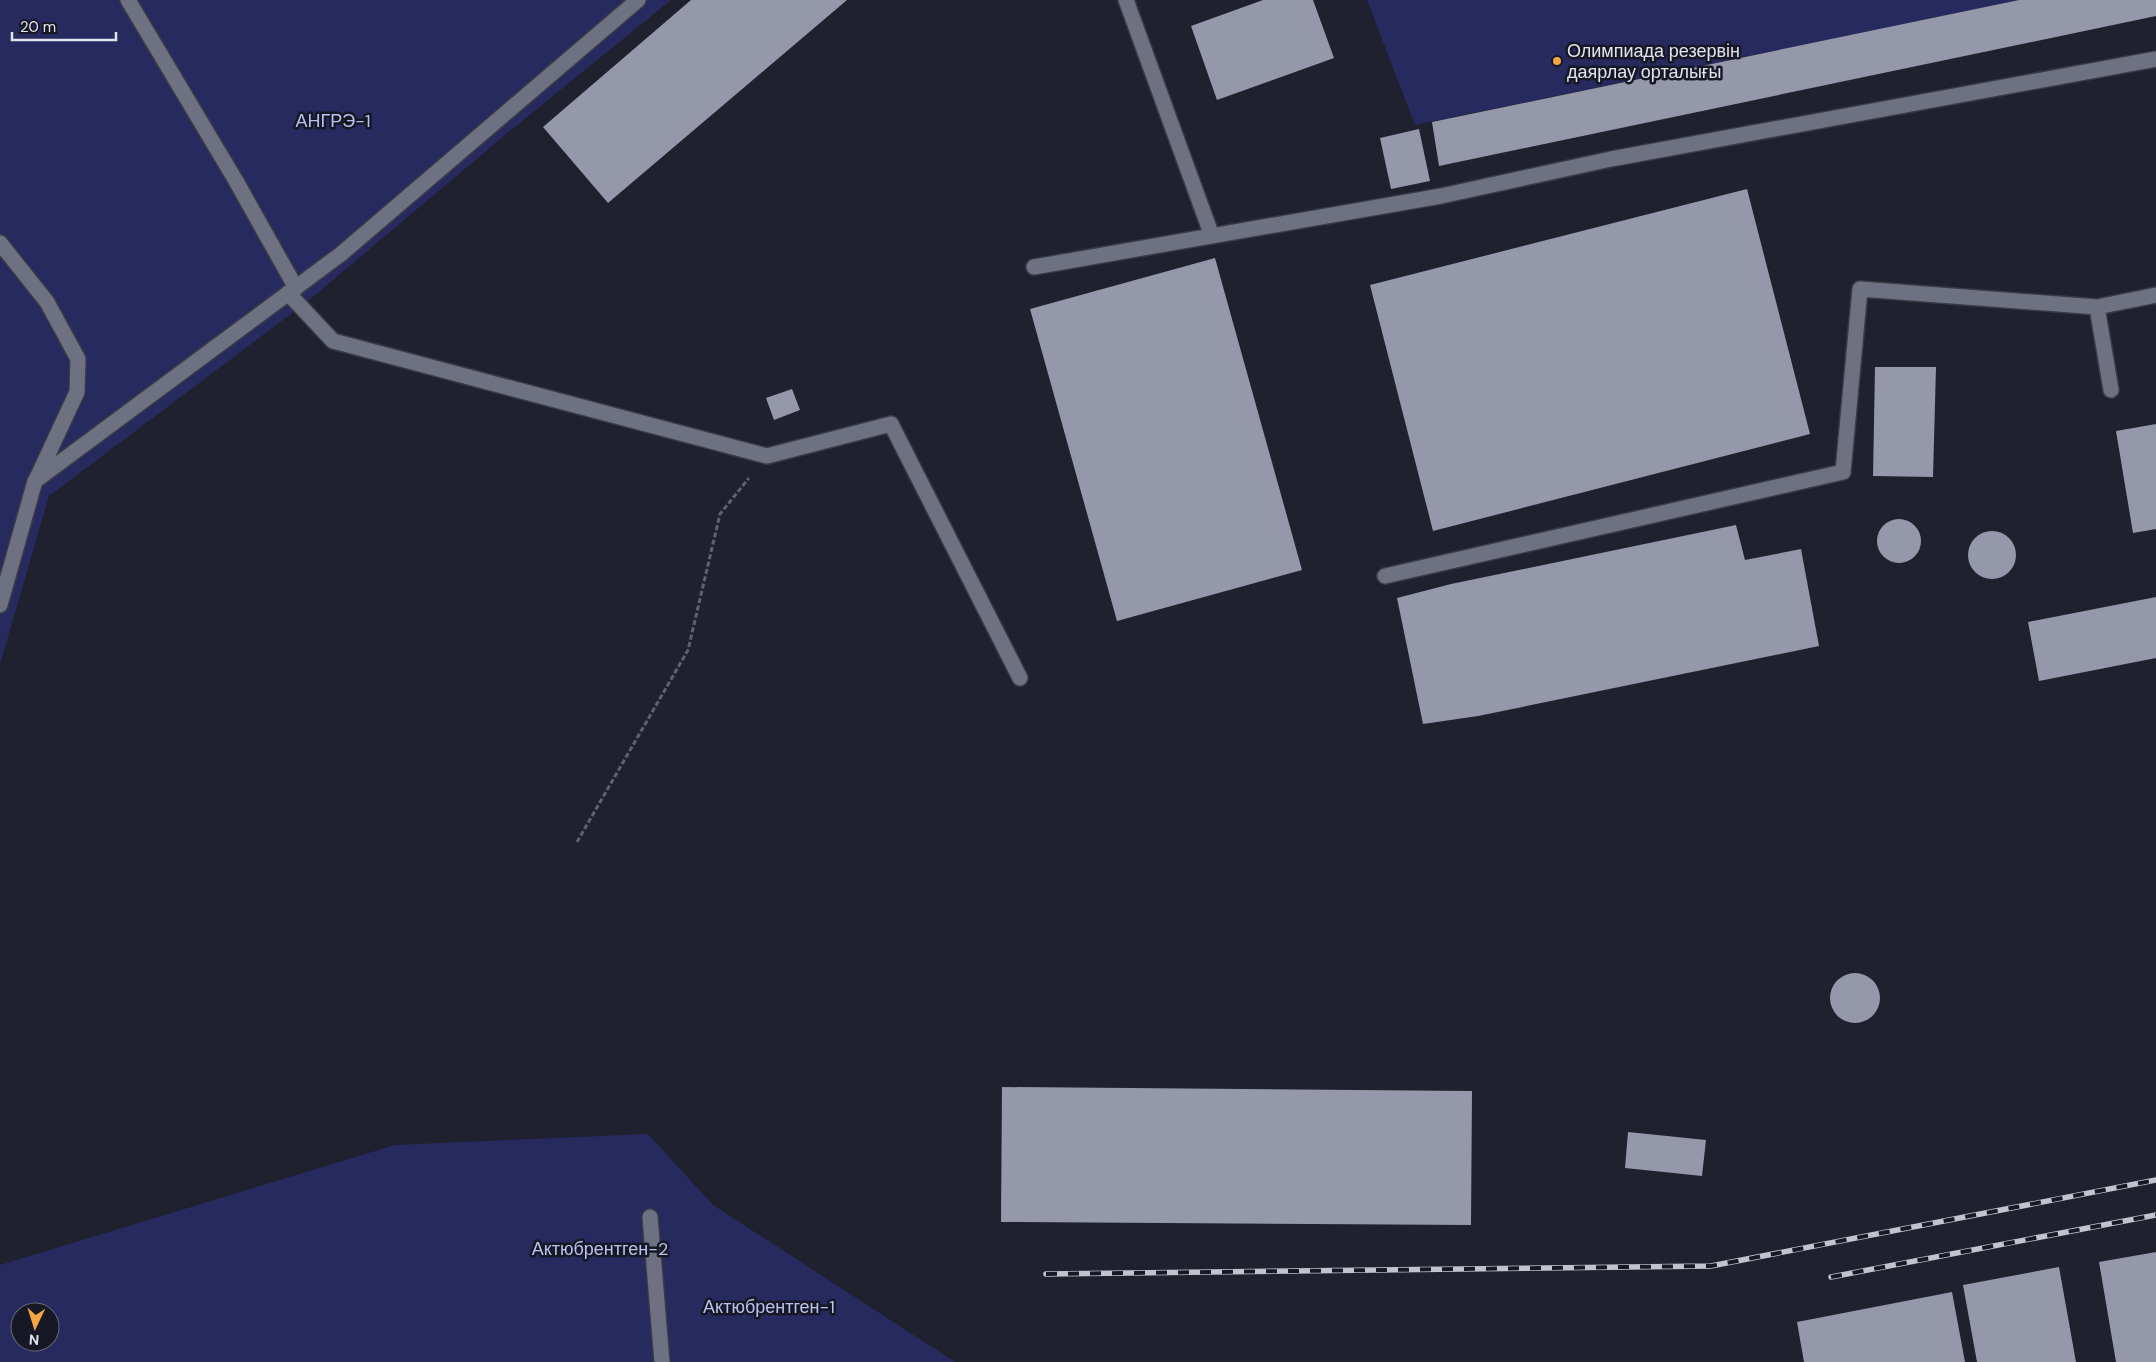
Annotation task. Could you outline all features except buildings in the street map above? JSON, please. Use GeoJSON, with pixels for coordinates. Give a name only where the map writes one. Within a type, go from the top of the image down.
{"type":"FeatureCollection","features":[{"type":"Feature","properties":{"kind":"lane"},"geometry":{"type":"LineString","coordinates":[[128,0],[236,181],[292,290],[333,341],[767,456],[891,424],[1020,678]]}},
{"type":"Feature","properties":{"kind":"lane"},"geometry":{"type":"LineString","coordinates":[[35,481],[341,254],[638,0]]}},
{"type":"Feature","properties":{"kind":"lane"},"geometry":{"type":"LineString","coordinates":[[1126,0],[1212,236]]}},
{"type":"Feature","properties":{"kind":"lane"},"geometry":{"type":"LineString","coordinates":[[1034,267],[1441,196],[1611,159],[2156,59]]}},
{"type":"Feature","properties":{"kind":"lane"},"geometry":{"type":"LineString","coordinates":[[0,243],[47,302],[78,359],[77,392],[35,481],[0,605]]}},
{"type":"Feature","properties":{"kind":"lane"},"geometry":{"type":"LineString","coordinates":[[1385,576],[1844,472],[1860,289],[2097,307],[2156,295]]}},
{"type":"Feature","properties":{"kind":"lane"},"geometry":{"type":"LineString","coordinates":[[2097,307],[2111,390]]}},
{"type":"Feature","properties":{"kind":"lane"},"geometry":{"type":"LineString","coordinates":[[650,1216],[662,1362]]}},
{"type":"Feature","properties":{"kind":"path"},"geometry":{"type":"LineString","coordinates":[[577,842],[688,650],[720,514],[767,456]]}},
{"type":"Feature","properties":{"kind":"green space","name":"АНГРЭ-1"},"geometry":{"type":"Polygon","coordinates":[[[0,0],[671,0],[511,130],[308,301],[49,496],[0,664],[0,0]]]}},
{"type":"Feature","properties":{"kind":"green space","name":"Олимпиада резервін даярлау орталығы"},"geometry":{"type":"Polygon","coordinates":[[[1367,0],[2019,0],[1415,125],[1367,0]]]}},
{"type":"Feature","properties":{"kind":"green space","name":"Актюбрентген-2"},"geometry":{"type":"Polygon","coordinates":[[[648,1134],[713,1205],[955,1362],[0,1362],[0,1265],[395,1145],[648,1134]]]}},
{"type":"Feature","properties":{"kind":"railway"},"geometry":{"type":"LineString","coordinates":[[1046,1274],[1711,1266],[2156,1180]]}},
{"type":"Feature","properties":{"kind":"railway"},"geometry":{"type":"LineString","coordinates":[[1831,1277],[2156,1215]]}},
{"type":"Feature","properties":{"kind":"place","name":"Олимпиада резервін даярлау орталығы"},"geometry":{"type":"Point","coordinates":[1557,61]}},
{"type":"Feature","properties":{"kind":"park label","name":"Актюбрентген-1"},"geometry":{"type":"Point","coordinates":[769,1307]}}]}
